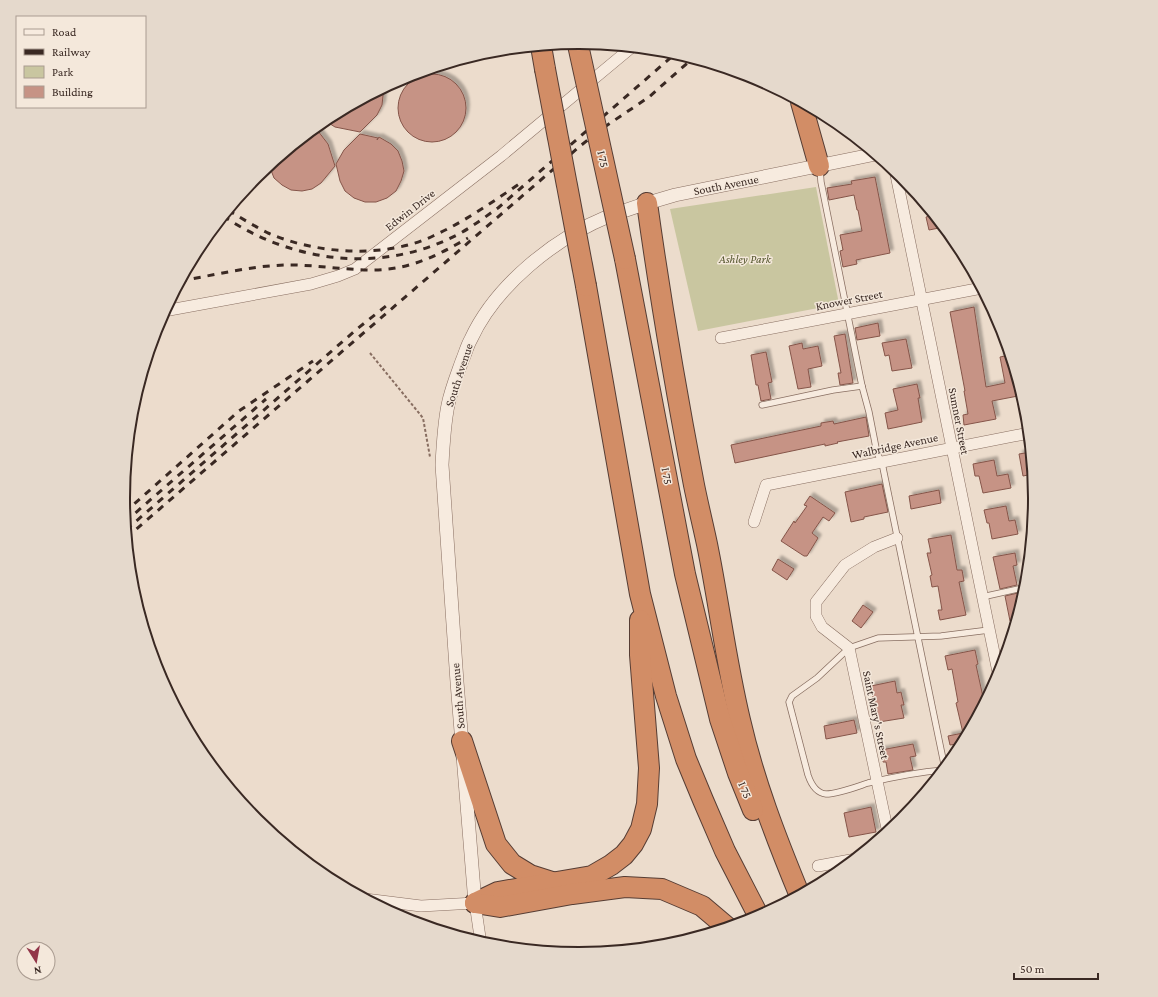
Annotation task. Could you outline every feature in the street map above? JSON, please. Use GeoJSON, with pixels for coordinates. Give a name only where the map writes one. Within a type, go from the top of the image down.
{"type":"FeatureCollection","features":[{"type":"Feature","properties":{"kind":"highway","name":"I 75"},"geometry":{"type":"LineString","coordinates":[[578,49],[625,259],[685,574],[720,719],[738,772],[762,832],[792,894]]}},
{"type":"Feature","properties":{"kind":"highway"},"geometry":{"type":"LineString","coordinates":[[542,51],[586,286],[640,594],[666,696],[686,758],[725,850],[756,912]]}},
{"type":"Feature","properties":{"kind":"highway"},"geometry":{"type":"LineString","coordinates":[[803,108],[819,166]]}},
{"type":"Feature","properties":{"kind":"highway"},"geometry":{"type":"LineString","coordinates":[[647,203],[656,266],[694,487],[707,545],[740,719],[757,784],[779,847],[798,891]]}},
{"type":"Feature","properties":{"kind":"highway"},"geometry":{"type":"LineString","coordinates":[[475,903],[498,892],[592,876],[611,866],[624,855],[633,844],[641,829],[647,804],[649,768],[640,655],[640,594]]}},
{"type":"Feature","properties":{"kind":"highway"},"geometry":{"type":"LineString","coordinates":[[462,741],[496,844],[512,864],[530,875],[554,883]]}},
{"type":"Feature","properties":{"kind":"highway"},"geometry":{"type":"LineString","coordinates":[[475,903],[500,907],[572,894],[625,887],[662,889],[702,906],[723,924]]}},
{"type":"Feature","properties":{"kind":"street","name":"Edwin Drive"},"geometry":{"type":"LineString","coordinates":[[172,310],[311,284],[355,269],[501,156],[626,52]]}},
{"type":"Feature","properties":{"kind":"street","name":"South Avenue"},"geometry":{"type":"LineString","coordinates":[[480,937],[475,903],[442,465],[448,403],[457,374],[471,339],[483,317],[498,296],[529,266],[578,231],[608,217],[675,195],[869,156]]}},
{"type":"Feature","properties":{"kind":"street","name":"Sumner Street"},"geometry":{"type":"LineString","coordinates":[[897,181],[996,665]]}},
{"type":"Feature","properties":{"kind":"street","name":"Knower Street"},"geometry":{"type":"LineString","coordinates":[[721,338],[976,289]]}},
{"type":"Feature","properties":{"kind":"street","name":"Walbridge Avenue"},"geometry":{"type":"LineString","coordinates":[[754,522],[766,485],[1024,434]]}},
{"type":"Feature","properties":{"kind":"street"},"geometry":{"type":"LineString","coordinates":[[849,648],[822,627],[816,616],[816,602],[846,566],[874,547],[897,538]]}},
{"type":"Feature","properties":{"kind":"street","name":"Saint Mary's Street"},"geometry":{"type":"LineString","coordinates":[[849,648],[886,826]]}},
{"type":"Feature","properties":{"kind":"street"},"geometry":{"type":"LineString","coordinates":[[818,866],[844,861]]}},
{"type":"Feature","properties":{"kind":"street"},"geometry":{"type":"LineString","coordinates":[[377,901],[421,906],[475,903]]}},
{"type":"Feature","properties":{"kind":"lane"},"geometry":{"type":"LineString","coordinates":[[819,166],[862,386],[877,453],[882,462],[943,761]]}},
{"type":"Feature","properties":{"kind":"lane"},"geometry":{"type":"LineString","coordinates":[[762,405],[833,390],[862,386]]}},
{"type":"Feature","properties":{"kind":"lane"},"geometry":{"type":"LineString","coordinates":[[982,597],[1019,589]]}},
{"type":"Feature","properties":{"kind":"lane"},"geometry":{"type":"LineString","coordinates":[[937,770],[877,781],[825,794],[816,790],[811,784],[808,775],[789,702],[792,696],[816,678],[849,648],[878,638],[941,636],[989,630]]}},
{"type":"Feature","properties":{"kind":"path"},"geometry":{"type":"LineString","coordinates":[[370,353],[423,418],[431,462]]}},
{"type":"Feature","properties":{"kind":"green space","name":"Ashley Park"},"geometry":{"type":"Polygon","coordinates":[[[816,187],[839,304],[698,331],[670,209],[816,187]]]}},
{"type":"Feature","properties":{"kind":"building"},"geometry":{"type":"Polygon","coordinates":[[[432,74],[445,77],[456,84],[465,101],[465,115],[460,127],[451,136],[439,141],[425,141],[413,136],[404,127],[399,115],[399,101],[408,84],[432,74]]]}},
{"type":"Feature","properties":{"kind":"building"},"geometry":{"type":"Polygon","coordinates":[[[383,94],[382,105],[377,115],[360,132],[335,127],[330,124],[354,109],[383,94]]]}},
{"type":"Feature","properties":{"kind":"building"},"geometry":{"type":"Polygon","coordinates":[[[319,132],[328,144],[335,166],[321,183],[312,189],[302,191],[291,190],[274,178],[271,171],[305,142],[319,132]]]}},
{"type":"Feature","properties":{"kind":"building"},"geometry":{"type":"Polygon","coordinates":[[[360,134],[378,138],[377,140],[379,137],[391,144],[398,151],[402,161],[404,171],[396,191],[387,198],[376,202],[365,202],[354,198],[345,191],[340,181],[336,164],[344,150],[360,134]]]}},
{"type":"Feature","properties":{"kind":"building"},"geometry":{"type":"Polygon","coordinates":[[[875,177],[890,253],[856,260],[857,264],[843,267],[840,251],[843,250],[840,235],[862,231],[858,210],[854,195],[829,200],[827,188],[852,184],[851,181],[875,177]]]}},
{"type":"Feature","properties":{"kind":"building"},"geometry":{"type":"Polygon","coordinates":[[[929,216],[938,228],[929,230],[926,217],[929,216]]]}},
{"type":"Feature","properties":{"kind":"building"},"geometry":{"type":"Polygon","coordinates":[[[974,307],[986,387],[1005,383],[1000,357],[1006,356],[1016,396],[992,401],[996,419],[964,425],[963,415],[968,414],[950,312],[974,307]]]}},
{"type":"Feature","properties":{"kind":"building"},"geometry":{"type":"Polygon","coordinates":[[[878,323],[880,336],[857,340],[855,328],[878,323]]]}},
{"type":"Feature","properties":{"kind":"building"},"geometry":{"type":"Polygon","coordinates":[[[845,334],[853,383],[840,385],[838,373],[841,373],[834,336],[845,334]]]}},
{"type":"Feature","properties":{"kind":"building"},"geometry":{"type":"Polygon","coordinates":[[[906,339],[912,368],[892,371],[889,355],[885,356],[882,343],[906,339]]]}},
{"type":"Feature","properties":{"kind":"building"},"geometry":{"type":"Polygon","coordinates":[[[802,343],[803,349],[818,346],[822,366],[808,369],[811,387],[798,389],[789,346],[802,343]]]}},
{"type":"Feature","properties":{"kind":"building"},"geometry":{"type":"Polygon","coordinates":[[[766,352],[772,382],[768,383],[771,399],[761,401],[758,385],[756,385],[751,355],[766,352]]]}},
{"type":"Feature","properties":{"kind":"building"},"geometry":{"type":"Polygon","coordinates":[[[917,384],[922,422],[888,429],[885,413],[898,410],[893,389],[917,384]]]}},
{"type":"Feature","properties":{"kind":"building"},"geometry":{"type":"Polygon","coordinates":[[[866,417],[869,436],[735,463],[731,445],[821,426],[821,423],[833,421],[834,424],[866,417]]]}},
{"type":"Feature","properties":{"kind":"building"},"geometry":{"type":"Polygon","coordinates":[[[1026,453],[1028,475],[1023,476],[1019,454],[1026,453]]]}},
{"type":"Feature","properties":{"kind":"building"},"geometry":{"type":"Polygon","coordinates":[[[994,460],[997,476],[1008,474],[1011,488],[983,493],[979,476],[975,476],[973,464],[994,460]]]}},
{"type":"Feature","properties":{"kind":"building"},"geometry":{"type":"Polygon","coordinates":[[[882,484],[888,512],[864,517],[864,519],[851,522],[845,492],[882,484]]]}},
{"type":"Feature","properties":{"kind":"building"},"geometry":{"type":"Polygon","coordinates":[[[939,490],[941,503],[911,509],[909,496],[939,490]]]}},
{"type":"Feature","properties":{"kind":"building"},"geometry":{"type":"Polygon","coordinates":[[[810,496],[835,513],[829,521],[823,517],[812,533],[818,538],[807,556],[804,556],[781,541],[794,521],[795,523],[807,506],[804,505],[810,496]]]}},
{"type":"Feature","properties":{"kind":"building"},"geometry":{"type":"Polygon","coordinates":[[[1006,506],[1009,521],[1015,520],[1018,534],[992,539],[989,523],[987,523],[984,510],[1006,506]]]}},
{"type":"Feature","properties":{"kind":"building"},"geometry":{"type":"Polygon","coordinates":[[[951,535],[957,570],[962,570],[964,581],[959,582],[966,615],[940,620],[938,610],[942,610],[938,586],[932,587],[930,576],[932,575],[927,553],[931,553],[928,539],[951,535]]]}},
{"type":"Feature","properties":{"kind":"building"},"geometry":{"type":"Polygon","coordinates":[[[1015,553],[1017,565],[1013,566],[1017,585],[1000,589],[993,557],[1015,553]]]}},
{"type":"Feature","properties":{"kind":"building"},"geometry":{"type":"Polygon","coordinates":[[[778,559],[794,569],[787,580],[772,570],[778,559]]]}},
{"type":"Feature","properties":{"kind":"building"},"geometry":{"type":"Polygon","coordinates":[[[1018,594],[1011,621],[1010,621],[1005,596],[1018,594]]]}},
{"type":"Feature","properties":{"kind":"building"},"geometry":{"type":"Polygon","coordinates":[[[863,605],[873,612],[861,628],[852,621],[863,605]]]}},
{"type":"Feature","properties":{"kind":"building"},"geometry":{"type":"Polygon","coordinates":[[[975,650],[978,664],[976,665],[983,696],[963,732],[956,703],[958,702],[952,669],[948,670],[945,656],[975,650]]]}},
{"type":"Feature","properties":{"kind":"building"},"geometry":{"type":"Polygon","coordinates":[[[895,681],[897,693],[901,692],[904,705],[901,705],[904,718],[879,722],[871,686],[895,681]]]}},
{"type":"Feature","properties":{"kind":"building"},"geometry":{"type":"Polygon","coordinates":[[[854,720],[857,733],[826,739],[824,726],[854,720]]]}},
{"type":"Feature","properties":{"kind":"building"},"geometry":{"type":"Polygon","coordinates":[[[962,733],[955,744],[950,745],[948,736],[962,733]]]}},
{"type":"Feature","properties":{"kind":"building"},"geometry":{"type":"Polygon","coordinates":[[[913,744],[916,756],[910,757],[913,770],[888,774],[886,762],[883,762],[881,750],[913,744]]]}},
{"type":"Feature","properties":{"kind":"building"},"geometry":{"type":"Polygon","coordinates":[[[871,807],[876,832],[849,837],[844,813],[871,807]]]}},
{"type":"Feature","properties":{"kind":"railway"},"geometry":{"type":"LineString","coordinates":[[227,219],[250,232],[278,244],[308,253],[338,258],[368,259],[398,255],[428,247],[463,232],[498,208],[670,59]]}},
{"type":"Feature","properties":{"kind":"railway"},"geometry":{"type":"LineString","coordinates":[[131,534],[579,147],[600,130],[649,97],[688,62]]}},
{"type":"Feature","properties":{"kind":"railway"},"geometry":{"type":"LineString","coordinates":[[232,213],[268,233],[307,246],[350,251],[372,251],[414,243],[444,231],[488,205],[519,184]]}},
{"type":"Feature","properties":{"kind":"railway"},"geometry":{"type":"LineString","coordinates":[[187,280],[246,269],[285,265],[359,270],[401,267],[427,259],[468,238]]}},
{"type":"Feature","properties":{"kind":"railway"},"geometry":{"type":"LineString","coordinates":[[130,527],[357,329],[391,302]]}},
{"type":"Feature","properties":{"kind":"railway"},"geometry":{"type":"LineString","coordinates":[[130,508],[239,411],[313,361]]}},
{"type":"Feature","properties":{"kind":"railway"},"geometry":{"type":"LineString","coordinates":[[130,518],[266,399]]}}]}
